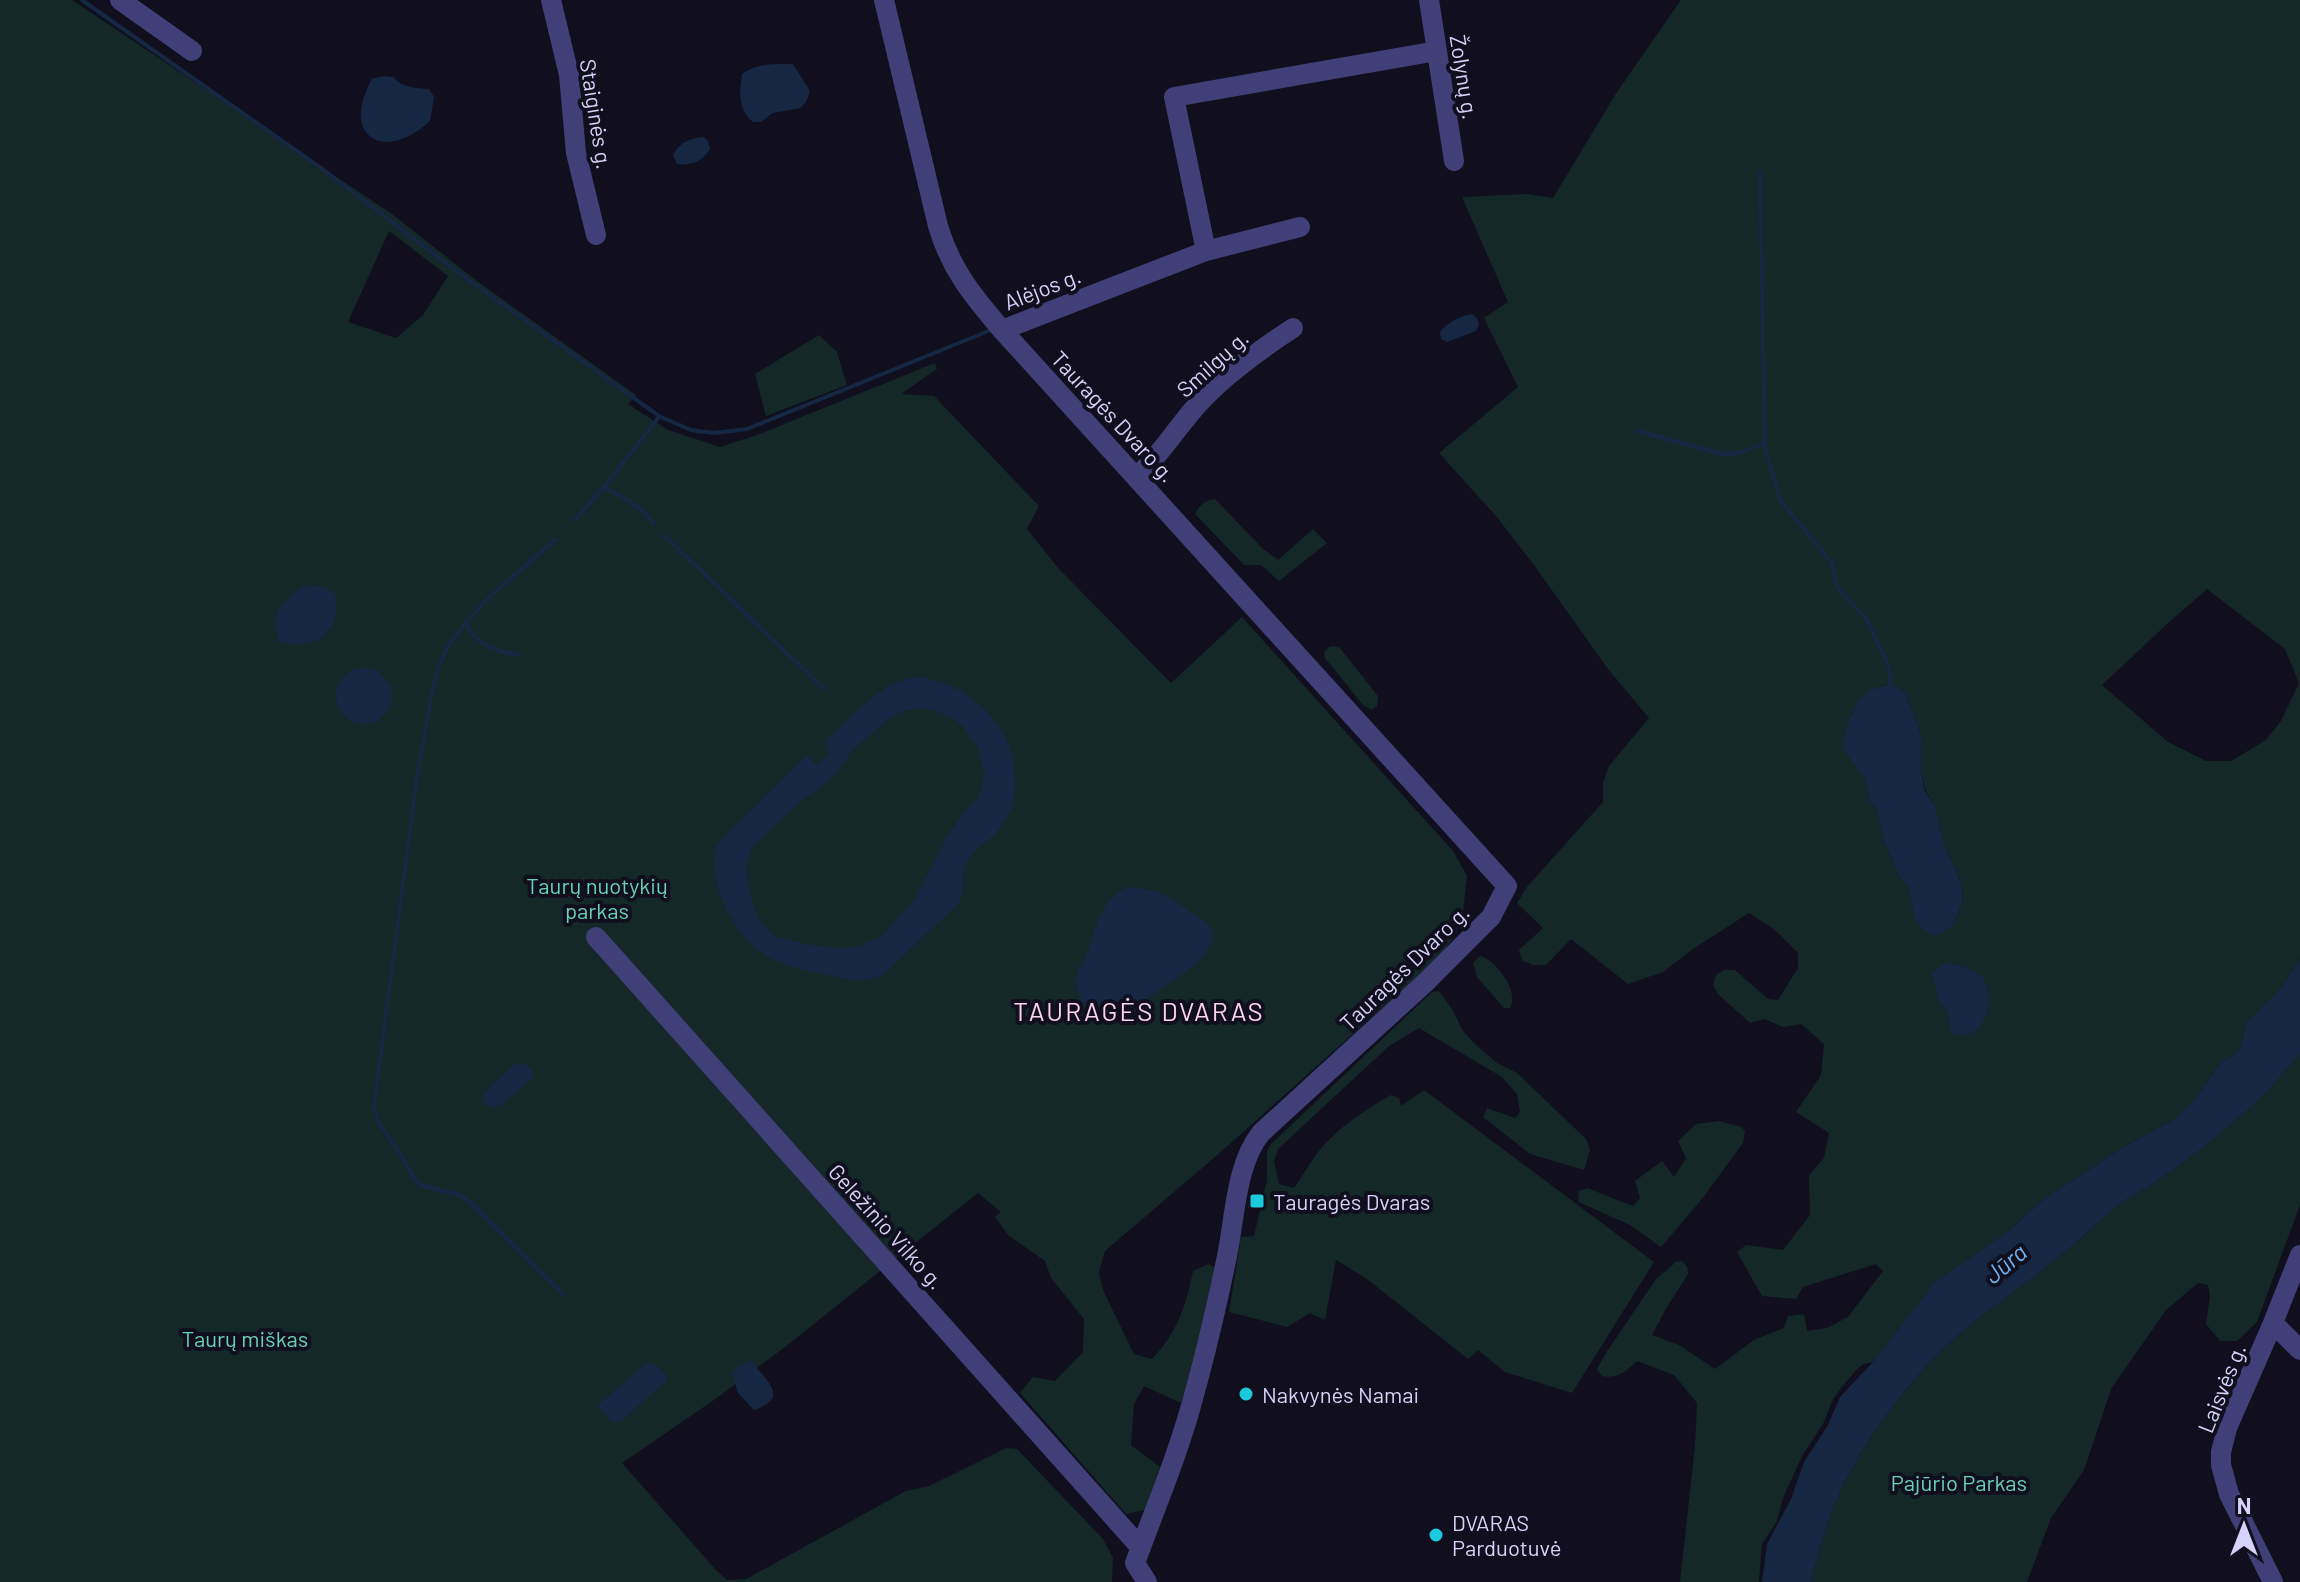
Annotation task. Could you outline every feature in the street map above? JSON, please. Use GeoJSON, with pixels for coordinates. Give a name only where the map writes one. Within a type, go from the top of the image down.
{"type":"FeatureCollection","features":[{"type":"Feature","properties":{"kind":"street"},"geometry":{"type":"LineString","coordinates":[[120,0],[192,51]]}},
{"type":"Feature","properties":{"kind":"street","name":"Staiginės g."},"geometry":{"type":"LineString","coordinates":[[551,0],[569,75],[576,153],[596,235]]}},
{"type":"Feature","properties":{"kind":"street","name":"Alėjos g."},"geometry":{"type":"LineString","coordinates":[[884,0],[945,248],[961,280],[1002,330],[1206,251],[1300,227]]}},
{"type":"Feature","properties":{"kind":"street","name":"Žolynų g."},"geometry":{"type":"LineString","coordinates":[[1429,0],[1454,161]]}},
{"type":"Feature","properties":{"kind":"street"},"geometry":{"type":"LineString","coordinates":[[1206,251],[1174,97],[1437,51]]}},
{"type":"Feature","properties":{"kind":"street","name":"Smilgų g."},"geometry":{"type":"LineString","coordinates":[[1137,476],[1201,400],[1293,328]]}},
{"type":"Feature","properties":{"kind":"street","name":"Tauragės Dvaro g."},"geometry":{"type":"LineString","coordinates":[[1002,330],[1507,886],[1491,917],[1427,981],[1261,1133],[1251,1146],[1244,1164],[1226,1260],[1195,1391],[1183,1433],[1134,1564]]}},
{"type":"Feature","properties":{"kind":"street","name":"Geležinio Vilko g."},"geometry":{"type":"LineString","coordinates":[[596,937],[1134,1564]]}},
{"type":"Feature","properties":{"kind":"street","name":"Laisvės g."},"geometry":{"type":"LineString","coordinates":[[2273,1582],[2229,1494],[2221,1465],[2221,1452],[2227,1428],[2300,1255]]}},
{"type":"Feature","properties":{"kind":"street"},"geometry":{"type":"LineString","coordinates":[[2273,1323],[2300,1350]]}},
{"type":"Feature","properties":{"kind":"street"},"geometry":{"type":"LineString","coordinates":[[1134,1564],[1147,1582]]}},
{"type":"Feature","properties":{"kind":"green space","name":"Taurų nuotykių parkas"},"geometry":{"type":"Polygon","coordinates":[[[0,0],[72,0],[392,214],[477,281],[636,395],[628,404],[668,430],[720,447],[935,363],[937,369],[901,394],[934,396],[1039,506],[1027,529],[1059,569],[1171,683],[1242,617],[1453,851],[1467,876],[1463,912],[1455,935],[1440,956],[1105,1251],[1099,1272],[1103,1290],[1134,1354],[1152,1359],[1179,1318],[1193,1271],[1209,1264],[1217,1270],[1181,1403],[1144,1386],[1134,1404],[1131,1445],[1160,1467],[1145,1510],[1126,1514],[1020,1393],[1033,1377],[1055,1381],[1083,1352],[1084,1319],[1051,1278],[1045,1261],[1009,1236],[995,1217],[1001,1212],[978,1193],[785,1347],[622,1463],[727,1580],[746,1579],[906,1491],[929,1486],[1006,1448],[1017,1449],[1103,1539],[1113,1558],[1112,1582],[0,1582],[0,0]],[[389,231],[348,322],[396,338],[423,315],[448,276],[389,231]]]}},
{"type":"Feature","properties":{"kind":"green space"},"geometry":{"type":"Polygon","coordinates":[[[1681,0],[2300,0],[2300,959],[2282,987],[2247,1022],[2241,1045],[2234,1055],[2221,1062],[2196,1098],[2176,1118],[2122,1148],[2045,1198],[2011,1229],[1935,1283],[1873,1362],[1857,1369],[1833,1399],[1823,1424],[1802,1456],[1783,1498],[1777,1521],[1762,1544],[1759,1582],[1680,1582],[1697,1403],[1674,1375],[1637,1361],[1613,1376],[1602,1376],[1597,1369],[1656,1279],[1676,1262],[1682,1261],[1688,1274],[1652,1335],[1679,1345],[1715,1369],[1754,1340],[1784,1328],[1788,1316],[1804,1314],[1807,1331],[1827,1328],[1848,1317],[1883,1271],[1876,1264],[1803,1287],[1796,1299],[1762,1296],[1737,1252],[1746,1245],[1783,1250],[1810,1215],[1809,1175],[1824,1158],[1829,1133],[1796,1112],[1821,1075],[1824,1044],[1801,1024],[1783,1027],[1764,1019],[1750,1023],[1718,994],[1713,985],[1716,975],[1724,970],[1735,970],[1768,999],[1778,1000],[1798,968],[1798,953],[1774,929],[1749,913],[1663,972],[1628,984],[1571,939],[1546,965],[1533,965],[1522,960],[1519,950],[1543,928],[1517,903],[1526,888],[1603,802],[1603,783],[1609,766],[1649,718],[1608,669],[1496,516],[1439,453],[1518,387],[1484,318],[1508,302],[1462,197],[1527,194],[1553,198],[1617,92],[1681,0]],[[2207,589],[2102,685],[2168,742],[2206,761],[2231,761],[2266,740],[2281,721],[2299,683],[2285,649],[2207,589]],[[1890,684],[1880,687],[1859,702],[1844,736],[1864,778],[1870,802],[1877,810],[1883,839],[1900,878],[1908,886],[1914,917],[1952,927],[1963,901],[1961,883],[1945,846],[1934,803],[1926,792],[1921,771],[1922,738],[1905,691],[1890,684]],[[1945,963],[1938,984],[1940,1000],[1948,1013],[1966,967],[1945,963]]]}},
{"type":"Feature","properties":{"kind":"green space"},"geometry":{"type":"Polygon","coordinates":[[[819,335],[837,352],[847,385],[766,416],[755,374],[819,335]]]}},
{"type":"Feature","properties":{"kind":"green space"},"geometry":{"type":"Polygon","coordinates":[[[1215,499],[1262,548],[1278,560],[1313,529],[1327,543],[1279,581],[1261,565],[1244,565],[1195,514],[1208,500],[1215,499]]]}},
{"type":"Feature","properties":{"kind":"green space"},"geometry":{"type":"Polygon","coordinates":[[[1334,646],[1340,648],[1378,696],[1377,706],[1371,710],[1363,705],[1325,658],[1324,652],[1334,646]]]}},
{"type":"Feature","properties":{"kind":"green space"},"geometry":{"type":"Polygon","coordinates":[[[1480,956],[1493,964],[1505,978],[1512,994],[1510,1008],[1504,1008],[1477,977],[1473,963],[1480,956]]]}},
{"type":"Feature","properties":{"kind":"green space"},"geometry":{"type":"Polygon","coordinates":[[[1439,991],[1463,1031],[1475,1044],[1497,1063],[1517,1073],[1586,1139],[1590,1150],[1584,1170],[1530,1154],[1483,1117],[1487,1108],[1515,1118],[1520,1112],[1517,1094],[1502,1077],[1419,1028],[1389,1046],[1278,1149],[1274,1161],[1279,1184],[1294,1188],[1324,1145],[1364,1111],[1391,1095],[1399,1098],[1401,1106],[1424,1090],[1654,1262],[1572,1393],[1505,1372],[1478,1350],[1468,1359],[1367,1279],[1336,1260],[1325,1320],[1310,1313],[1287,1327],[1229,1312],[1241,1237],[1254,1236],[1267,1180],[1267,1151],[1271,1144],[1432,992],[1439,991]]]}},
{"type":"Feature","properties":{"kind":"green space","name":"Pajūrio Parkas"},"geometry":{"type":"Polygon","coordinates":[[[2300,1053],[2300,1205],[2257,1322],[2237,1341],[2220,1341],[2206,1324],[2210,1296],[2208,1285],[2198,1283],[2166,1310],[2111,1389],[2084,1470],[2051,1518],[2027,1582],[1811,1582],[1829,1520],[1844,1484],[1879,1425],[1922,1371],[1965,1329],[2060,1256],[2124,1201],[2160,1179],[2216,1137],[2270,1088],[2300,1053]]]}},
{"type":"Feature","properties":{"kind":"green space"},"geometry":{"type":"Polygon","coordinates":[[[1719,1121],[1741,1127],[1745,1131],[1743,1143],[1702,1199],[1661,1247],[1630,1225],[1579,1202],[1578,1192],[1587,1188],[1633,1206],[1640,1198],[1635,1181],[1662,1161],[1674,1177],[1686,1158],[1678,1141],[1696,1124],[1719,1121]]]}},
{"type":"Feature","properties":{"kind":"water"},"geometry":{"type":"Polygon","coordinates":[[[793,64],[810,91],[806,102],[800,108],[773,113],[761,122],[753,122],[741,100],[742,74],[760,66],[793,64]]]}},
{"type":"Feature","properties":{"kind":"water"},"geometry":{"type":"Polygon","coordinates":[[[393,77],[410,87],[429,89],[434,97],[430,121],[397,141],[383,142],[371,138],[364,129],[361,116],[363,99],[372,79],[393,77]]]}},
{"type":"Feature","properties":{"kind":"water"},"geometry":{"type":"Polygon","coordinates":[[[704,137],[710,149],[704,157],[692,164],[677,164],[673,155],[682,144],[704,137]]]}},
{"type":"Feature","properties":{"kind":"water"},"geometry":{"type":"Polygon","coordinates":[[[1472,314],[1479,325],[1476,331],[1447,342],[1441,339],[1440,332],[1447,325],[1472,314]]]}},
{"type":"Feature","properties":{"kind":"water"},"geometry":{"type":"Polygon","coordinates":[[[308,585],[325,587],[335,594],[337,607],[331,628],[315,641],[305,644],[281,642],[276,624],[280,608],[299,589],[308,585]]]}},
{"type":"Feature","properties":{"kind":"water"},"geometry":{"type":"Polygon","coordinates":[[[364,668],[384,676],[392,696],[384,716],[364,724],[344,716],[336,696],[344,676],[364,668]]]}},
{"type":"Feature","properties":{"kind":"water"},"geometry":{"type":"Polygon","coordinates":[[[919,677],[954,688],[985,709],[997,723],[1012,755],[1016,785],[1012,808],[996,834],[969,858],[959,903],[882,976],[855,980],[812,972],[777,961],[748,941],[724,904],[715,874],[717,844],[807,755],[817,765],[828,755],[826,740],[857,710],[880,692],[919,677]],[[924,708],[903,711],[887,720],[851,752],[834,777],[798,804],[754,845],[746,864],[748,885],[761,922],[774,936],[834,948],[858,947],[883,935],[914,900],[947,837],[977,799],[982,786],[984,770],[978,748],[964,728],[950,716],[924,708]]]}},
{"type":"Feature","properties":{"kind":"water"},"geometry":{"type":"Polygon","coordinates":[[[1890,684],[1905,691],[1922,738],[1921,771],[1925,792],[1934,803],[1945,846],[1961,883],[1963,901],[1952,927],[1935,936],[1924,931],[1914,917],[1908,886],[1900,878],[1883,839],[1877,810],[1870,802],[1864,778],[1843,748],[1848,721],[1860,699],[1871,690],[1890,684]]]}},
{"type":"Feature","properties":{"kind":"water"},"geometry":{"type":"Polygon","coordinates":[[[1127,887],[1154,891],[1174,900],[1208,924],[1212,940],[1202,957],[1139,1006],[1123,1016],[1097,1024],[1080,998],[1077,976],[1104,908],[1127,887]]]}},
{"type":"Feature","properties":{"kind":"water","name":"Jūra"},"geometry":{"type":"Polygon","coordinates":[[[2300,959],[2300,1053],[2286,1071],[2216,1137],[2160,1179],[2124,1201],[2060,1256],[1965,1329],[1938,1355],[1879,1425],[1855,1464],[1833,1508],[1811,1582],[1762,1582],[1767,1544],[1791,1499],[1804,1462],[1828,1425],[1840,1397],[1873,1362],[1934,1283],[2011,1229],[2045,1198],[2122,1148],[2176,1118],[2196,1098],[2221,1062],[2234,1055],[2241,1045],[2247,1022],[2282,987],[2300,959]]]}},
{"type":"Feature","properties":{"kind":"water"},"geometry":{"type":"Polygon","coordinates":[[[1945,963],[1977,973],[1986,983],[1989,1000],[1984,1019],[1974,1032],[1966,1035],[1954,1034],[1950,1030],[1948,1013],[1938,999],[1932,973],[1945,963]]]}},
{"type":"Feature","properties":{"kind":"water"},"geometry":{"type":"Polygon","coordinates":[[[527,1064],[532,1071],[532,1079],[501,1105],[492,1108],[484,1100],[484,1093],[514,1065],[527,1064]]]}},
{"type":"Feature","properties":{"kind":"water"},"geometry":{"type":"Polygon","coordinates":[[[751,1360],[772,1387],[773,1393],[766,1405],[754,1410],[738,1393],[732,1373],[751,1360]]]}},
{"type":"Feature","properties":{"kind":"water"},"geometry":{"type":"Polygon","coordinates":[[[647,1363],[660,1368],[667,1380],[623,1420],[613,1423],[599,1404],[647,1363]]]}},
{"type":"Feature","properties":{"kind":"waterway"},"geometry":{"type":"LineString","coordinates":[[82,0],[325,171],[463,276],[659,416],[691,430],[714,433],[747,429],[991,330]]}},
{"type":"Feature","properties":{"kind":"waterway"},"geometry":{"type":"LineString","coordinates":[[1760,173],[1765,447],[1780,500],[1831,562],[1837,587],[1867,620],[1889,667],[1890,684]]}},
{"type":"Feature","properties":{"kind":"waterway"},"geometry":{"type":"LineString","coordinates":[[575,520],[659,417]]}},
{"type":"Feature","properties":{"kind":"waterway"},"geometry":{"type":"LineString","coordinates":[[1638,431],[1726,455],[1765,443]]}},
{"type":"Feature","properties":{"kind":"waterway"},"geometry":{"type":"LineString","coordinates":[[604,487],[638,507],[654,524]]}},
{"type":"Feature","properties":{"kind":"waterway"},"geometry":{"type":"LineString","coordinates":[[665,536],[823,688]]}},
{"type":"Feature","properties":{"kind":"waterway"},"geometry":{"type":"LineString","coordinates":[[556,539],[486,600],[447,648],[439,666],[417,777],[374,1106],[379,1123],[420,1185],[460,1195],[470,1202],[563,1294]]}},
{"type":"Feature","properties":{"kind":"waterway"},"geometry":{"type":"LineString","coordinates":[[467,621],[469,629],[479,641],[502,652],[518,655]]}},
{"type":"Feature","properties":{"kind":"place","name":"Tauragės Dvaras"},"geometry":{"type":"Point","coordinates":[1257,1201]}},
{"type":"Feature","properties":{"kind":"place","name":"Nakvynės Namai"},"geometry":{"type":"Point","coordinates":[1246,1394]}},
{"type":"Feature","properties":{"kind":"place","name":"DVARAS Parduotuvė"},"geometry":{"type":"Point","coordinates":[1436,1535]}},
{"type":"Feature","properties":{"kind":"district","name":"TAURAGĖS DVARAS"},"geometry":{"type":"Point","coordinates":[1139,1010]}},
{"type":"Feature","properties":{"kind":"park label","name":"Taurų miškas"},"geometry":{"type":"Point","coordinates":[245,1338]}}]}
